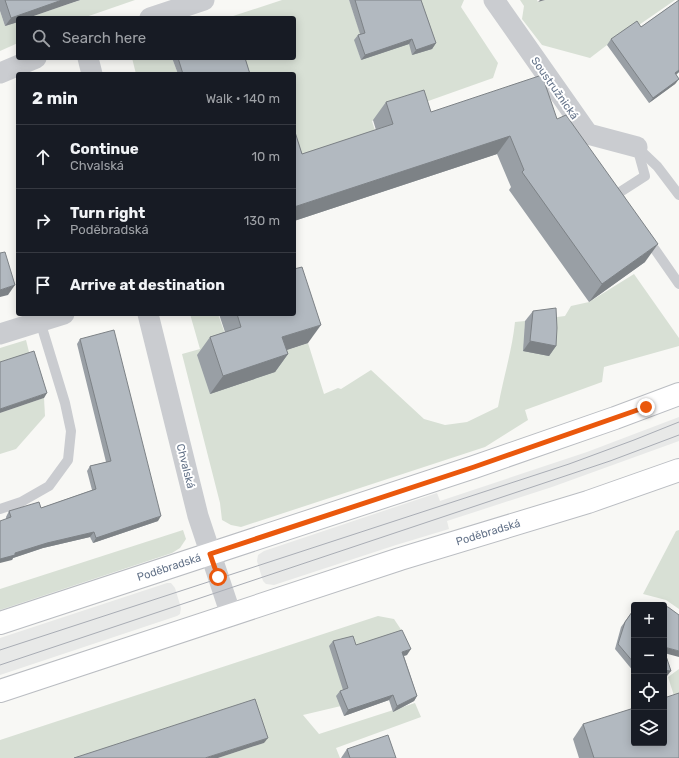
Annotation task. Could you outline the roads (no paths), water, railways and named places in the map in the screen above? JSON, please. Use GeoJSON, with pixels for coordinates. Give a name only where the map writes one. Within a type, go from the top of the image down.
{"type":"FeatureCollection","features":[{"type":"Feature","properties":{"kind":"main road","name":"Poděbradská"},"geometry":{"type":"LineString","coordinates":[[0,623],[568,435],[679,394]]}},
{"type":"Feature","properties":{"kind":"main road","name":"Poděbradská"},"geometry":{"type":"LineString","coordinates":[[0,691],[460,540],[588,502],[679,470]]}},
{"type":"Feature","properties":{"kind":"street"},"geometry":{"type":"LineString","coordinates":[[156,16],[204,0]]}},
{"type":"Feature","properties":{"kind":"street","name":"Soustružnická"},"geometry":{"type":"LineString","coordinates":[[494,0],[588,134],[637,147]]}},
{"type":"Feature","properties":{"kind":"street"},"geometry":{"type":"LineString","coordinates":[[0,73],[31,60]]}},
{"type":"Feature","properties":{"kind":"street"},"geometry":{"type":"LineString","coordinates":[[88,60],[92,72]]}},
{"type":"Feature","properties":{"kind":"street"},"geometry":{"type":"LineString","coordinates":[[0,334],[57,316]]}},
{"type":"Feature","properties":{"kind":"street","name":"Chvalská"},"geometry":{"type":"LineString","coordinates":[[148,316],[198,516],[231,615]]}},
{"type":"Feature","properties":{"kind":"lane"},"geometry":{"type":"LineString","coordinates":[[637,147],[657,166],[679,195]]}},
{"type":"Feature","properties":{"kind":"lane"},"geometry":{"type":"LineString","coordinates":[[626,207],[617,194],[645,176],[637,147]]}},
{"type":"Feature","properties":{"kind":"lane"},"geometry":{"type":"LineString","coordinates":[[644,233],[679,284]]}},
{"type":"Feature","properties":{"kind":"lane"},"geometry":{"type":"LineString","coordinates":[[0,509],[21,502],[49,486],[68,460],[71,431],[65,403],[40,321]]}},
{"type":"Feature","properties":{"kind":"tram line"},"geometry":{"type":"LineString","coordinates":[[0,650],[569,464],[679,422]]}},
{"type":"Feature","properties":{"kind":"tram line"},"geometry":{"type":"LineString","coordinates":[[0,665],[610,461],[679,435]]}}]}
